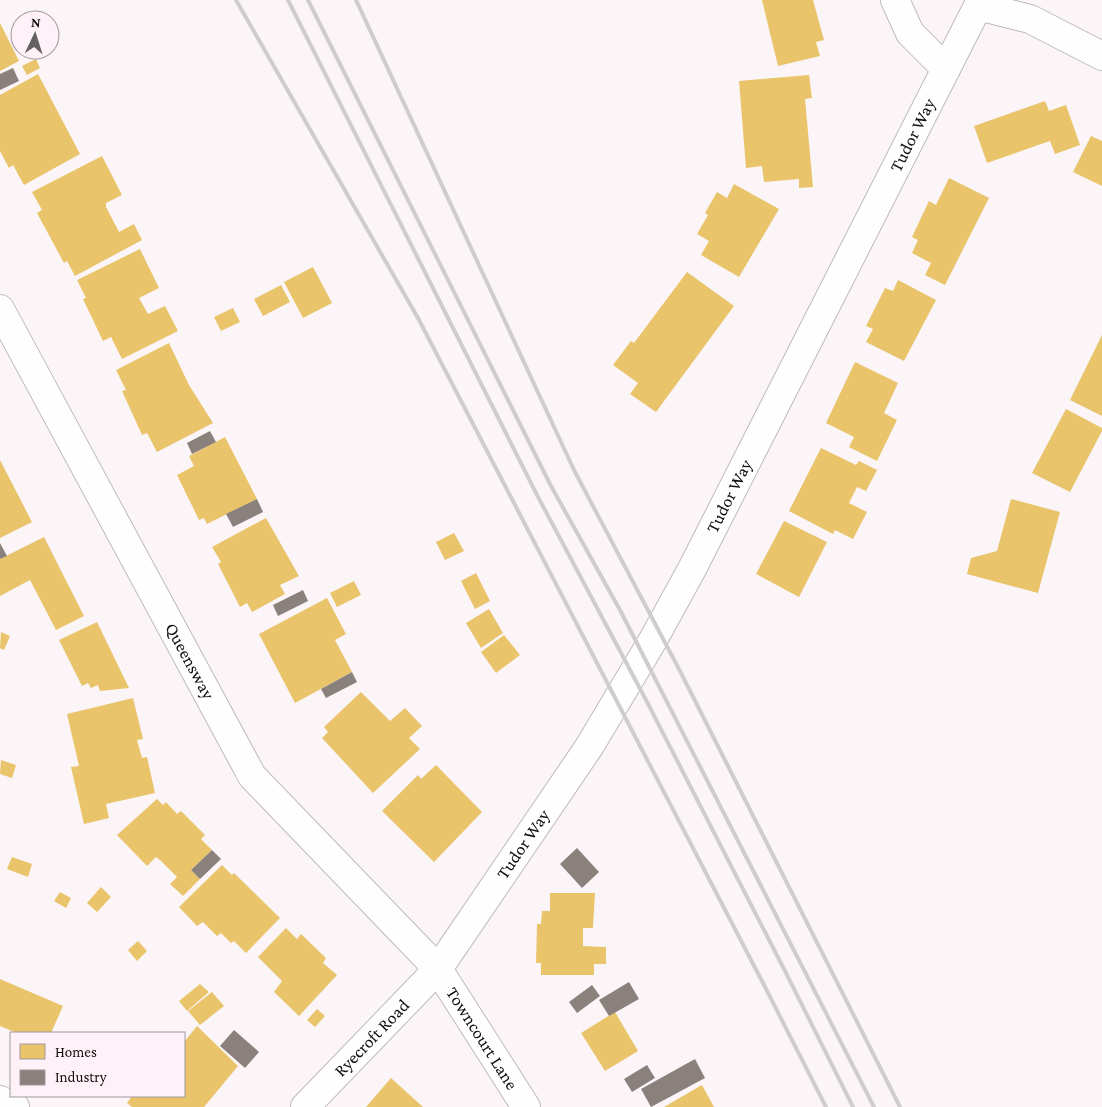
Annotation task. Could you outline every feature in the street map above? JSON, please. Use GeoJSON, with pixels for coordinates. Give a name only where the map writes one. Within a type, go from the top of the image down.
{"type":"FeatureCollection","features":[{"type":"Feature","properties":{"kind":"street"},"geometry":{"type":"LineString","coordinates":[[895,0],[910,33],[946,69]]}},
{"type":"Feature","properties":{"kind":"street"},"geometry":{"type":"LineString","coordinates":[[980,3],[1030,19],[1102,56]]}},
{"type":"Feature","properties":{"kind":"street","name":"Tudor Way"},"geometry":{"type":"LineString","coordinates":[[438,970],[589,747],[653,640],[692,569],[980,3]]}},
{"type":"Feature","properties":{"kind":"street","name":"Queensway"},"geometry":{"type":"LineString","coordinates":[[0,309],[252,776],[438,970]]}},
{"type":"Feature","properties":{"kind":"street","name":"Ryecroft Road"},"geometry":{"type":"LineString","coordinates":[[306,1107],[438,970]]}},
{"type":"Feature","properties":{"kind":"street","name":"Towncourt Lane"},"geometry":{"type":"LineString","coordinates":[[438,970],[526,1107]]}},
{"type":"Feature","properties":{"kind":"street"},"geometry":{"type":"LineString","coordinates":[[0,1100],[15,1107]]}},
{"type":"Feature","properties":{"kind":"building: Homes"},"geometry":{"type":"Polygon","coordinates":[[[762,0],[813,0],[824,40],[816,42],[820,56],[778,66],[762,0]]]}},
{"type":"Feature","properties":{"kind":"building: Homes"},"geometry":{"type":"Polygon","coordinates":[[[0,23],[10,43],[10,60],[19,61],[0,71],[0,23]]]}},
{"type":"Feature","properties":{"kind":"building: Homes"},"geometry":{"type":"Polygon","coordinates":[[[36,60],[40,68],[27,75],[22,66],[36,60]]]}},
{"type":"Feature","properties":{"kind":"building: Homes"},"geometry":{"type":"Polygon","coordinates":[[[38,74],[80,154],[24,185],[13,165],[9,168],[0,151],[0,95],[38,74]]]}},
{"type":"Feature","properties":{"kind":"building: Homes"},"geometry":{"type":"Polygon","coordinates":[[[809,75],[812,98],[805,99],[813,187],[799,188],[799,179],[764,182],[762,166],[746,168],[739,81],[809,75]]]}},
{"type":"Feature","properties":{"kind":"building: Homes"},"geometry":{"type":"Polygon","coordinates":[[[1045,101],[1049,111],[1066,105],[1080,145],[1055,154],[1050,141],[987,163],[974,126],[1045,101]]]}},
{"type":"Feature","properties":{"kind":"building: Homes"},"geometry":{"type":"Polygon","coordinates":[[[1091,136],[1102,141],[1102,186],[1073,172],[1091,136]]]}},
{"type":"Feature","properties":{"kind":"building: Homes"},"geometry":{"type":"Polygon","coordinates":[[[102,156],[122,195],[106,203],[106,207],[119,232],[134,224],[142,240],[75,276],[67,261],[64,263],[37,213],[42,210],[32,192],[102,156]]]}},
{"type":"Feature","properties":{"kind":"building: Homes"},"geometry":{"type":"Polygon","coordinates":[[[949,178],[989,198],[945,285],[925,275],[931,263],[912,253],[918,240],[912,237],[929,201],[936,205],[949,178]]]}},
{"type":"Feature","properties":{"kind":"building: Homes"},"geometry":{"type":"Polygon","coordinates":[[[734,184],[779,209],[739,277],[701,255],[709,241],[697,234],[708,215],[705,213],[717,192],[727,198],[734,184]]]}},
{"type":"Feature","properties":{"kind":"building: Homes"},"geometry":{"type":"Polygon","coordinates":[[[140,249],[159,288],[139,298],[148,314],[165,306],[178,331],[122,359],[111,337],[103,341],[83,299],[86,298],[77,280],[140,249]]]}},
{"type":"Feature","properties":{"kind":"building: Homes"},"geometry":{"type":"Polygon","coordinates":[[[313,267],[332,303],[303,318],[284,282],[313,267]]]}},
{"type":"Feature","properties":{"kind":"building: Homes"},"geometry":{"type":"Polygon","coordinates":[[[687,272],[734,306],[656,412],[630,394],[638,383],[613,365],[631,341],[634,343],[687,272]]]}},
{"type":"Feature","properties":{"kind":"building: Homes"},"geometry":{"type":"Polygon","coordinates":[[[898,280],[936,300],[904,361],[866,342],[873,329],[866,326],[885,288],[893,291],[898,280]]]}},
{"type":"Feature","properties":{"kind":"building: Homes"},"geometry":{"type":"Polygon","coordinates":[[[281,285],[290,302],[263,316],[254,299],[281,285]]]}},
{"type":"Feature","properties":{"kind":"building: Homes"},"geometry":{"type":"Polygon","coordinates":[[[233,308],[240,322],[221,331],[214,317],[233,308]]]}},
{"type":"Feature","properties":{"kind":"building: Homes"},"geometry":{"type":"Polygon","coordinates":[[[1102,335],[1102,416],[1070,400],[1102,335]]]}},
{"type":"Feature","properties":{"kind":"building: Homes"},"geometry":{"type":"Polygon","coordinates":[[[169,343],[189,385],[213,423],[157,452],[147,433],[142,435],[122,391],[126,390],[116,370],[169,343]]]}},
{"type":"Feature","properties":{"kind":"building: Homes"},"geometry":{"type":"Polygon","coordinates":[[[855,362],[898,383],[884,413],[897,420],[877,461],[849,447],[854,437],[826,423],[855,362]]]}},
{"type":"Feature","properties":{"kind":"building: Homes"},"geometry":{"type":"Polygon","coordinates":[[[1066,409],[1102,428],[1070,492],[1032,473],[1066,409]]]}},
{"type":"Feature","properties":{"kind":"building: Homes"},"geometry":{"type":"Polygon","coordinates":[[[225,437],[257,499],[207,524],[204,518],[199,520],[177,475],[194,466],[189,456],[225,437]]]}},
{"type":"Feature","properties":{"kind":"building: Homes"},"geometry":{"type":"Polygon","coordinates":[[[821,448],[856,465],[859,461],[877,470],[866,491],[857,487],[849,503],[867,512],[853,539],[835,530],[833,534],[789,511],[821,448]]]}},
{"type":"Feature","properties":{"kind":"building: Homes"},"geometry":{"type":"Polygon","coordinates":[[[0,460],[32,522],[0,538],[0,460]]]}},
{"type":"Feature","properties":{"kind":"building: Homes"},"geometry":{"type":"Polygon","coordinates":[[[1011,499],[1060,512],[1038,593],[967,574],[971,558],[997,551],[1011,499]]]}},
{"type":"Feature","properties":{"kind":"building: Homes"},"geometry":{"type":"Polygon","coordinates":[[[266,518],[299,576],[280,585],[285,594],[252,612],[247,603],[240,607],[218,564],[221,562],[212,547],[266,518]]]}},
{"type":"Feature","properties":{"kind":"building: Homes"},"geometry":{"type":"Polygon","coordinates":[[[784,521],[827,542],[799,597],[756,574],[784,521]]]}},
{"type":"Feature","properties":{"kind":"building: Homes"},"geometry":{"type":"Polygon","coordinates":[[[454,533],[464,551],[445,560],[436,542],[454,533]]]}},
{"type":"Feature","properties":{"kind":"building: Homes"},"geometry":{"type":"Polygon","coordinates":[[[44,537],[84,616],[56,630],[30,580],[0,596],[0,559],[44,537]]]}},
{"type":"Feature","properties":{"kind":"building: Homes"},"geometry":{"type":"Polygon","coordinates":[[[476,573],[490,601],[475,609],[461,581],[476,573]]]}},
{"type":"Feature","properties":{"kind":"building: Homes"},"geometry":{"type":"Polygon","coordinates":[[[354,581],[361,595],[337,607],[330,593],[354,581]]]}},
{"type":"Feature","properties":{"kind":"building: Homes"},"geometry":{"type":"Polygon","coordinates":[[[327,598],[346,634],[335,640],[352,672],[295,703],[259,634],[327,598]]]}},
{"type":"Feature","properties":{"kind":"building: Homes"},"geometry":{"type":"Polygon","coordinates":[[[489,609],[503,633],[481,648],[466,623],[489,609]]]}},
{"type":"Feature","properties":{"kind":"building: Homes"},"geometry":{"type":"Polygon","coordinates":[[[97,622],[129,688],[100,691],[98,685],[91,688],[88,683],[82,686],[59,640],[97,622]]]}},
{"type":"Feature","properties":{"kind":"building: Homes"},"geometry":{"type":"Polygon","coordinates":[[[1,632],[10,636],[4,650],[0,648],[1,632]]]}},
{"type":"Feature","properties":{"kind":"building: Homes"},"geometry":{"type":"Polygon","coordinates":[[[504,635],[520,655],[496,673],[481,652],[504,635]]]}},
{"type":"Feature","properties":{"kind":"building: Homes"},"geometry":{"type":"Polygon","coordinates":[[[361,692],[390,721],[405,708],[422,726],[409,738],[420,749],[373,793],[322,738],[328,732],[324,727],[361,692]]]}},
{"type":"Feature","properties":{"kind":"building: Homes"},"geometry":{"type":"Polygon","coordinates":[[[133,698],[143,739],[137,740],[142,758],[147,757],[155,793],[106,804],[109,818],[84,824],[71,767],[79,766],[67,714],[133,698]]]}},
{"type":"Feature","properties":{"kind":"building: Homes"},"geometry":{"type":"Polygon","coordinates":[[[1,760],[16,765],[12,778],[0,774],[1,760]]]}},
{"type":"Feature","properties":{"kind":"building: Homes"},"geometry":{"type":"Polygon","coordinates":[[[436,765],[482,812],[434,862],[382,811],[418,775],[421,779],[436,765]]]}},
{"type":"Feature","properties":{"kind":"building: Homes"},"geometry":{"type":"Polygon","coordinates":[[[157,799],[163,805],[166,802],[177,814],[181,811],[205,835],[201,839],[212,850],[191,870],[200,879],[183,896],[170,884],[177,877],[160,860],[156,857],[147,866],[117,835],[157,799]]]}},
{"type":"Feature","properties":{"kind":"building: Homes"},"geometry":{"type":"Polygon","coordinates":[[[12,857],[32,864],[28,877],[7,869],[12,857]]]}},
{"type":"Feature","properties":{"kind":"building: Homes"},"geometry":{"type":"Polygon","coordinates":[[[222,865],[232,875],[234,873],[280,918],[246,953],[234,941],[231,943],[221,933],[217,936],[203,922],[197,926],[179,907],[222,865]]]}},
{"type":"Feature","properties":{"kind":"building: Homes"},"geometry":{"type":"Polygon","coordinates":[[[101,887],[111,897],[97,912],[87,903],[101,887]]]}},
{"type":"Feature","properties":{"kind":"building: Homes"},"geometry":{"type":"Polygon","coordinates":[[[60,892],[71,898],[66,908],[54,901],[60,892]]]}},
{"type":"Feature","properties":{"kind":"building: Homes"},"geometry":{"type":"Polygon","coordinates":[[[550,893],[595,893],[593,928],[583,928],[583,946],[606,947],[606,964],[594,964],[594,975],[541,975],[541,963],[536,963],[537,924],[541,924],[542,911],[550,911],[550,893]]]}},
{"type":"Feature","properties":{"kind":"building: Homes"},"geometry":{"type":"Polygon","coordinates":[[[286,928],[297,939],[301,934],[326,958],[323,963],[337,975],[299,1016],[274,992],[282,981],[258,957],[286,928]]]}},
{"type":"Feature","properties":{"kind":"building: Homes"},"geometry":{"type":"Polygon","coordinates":[[[138,941],[147,951],[137,961],[128,950],[138,941]]]}},
{"type":"Feature","properties":{"kind":"building: Homes"},"geometry":{"type":"Polygon","coordinates":[[[0,979],[63,1006],[51,1032],[15,1032],[0,1026],[0,979]]]}},
{"type":"Feature","properties":{"kind":"building: Homes"},"geometry":{"type":"Polygon","coordinates":[[[200,984],[209,992],[187,1011],[179,1001],[200,984]]]}},
{"type":"Feature","properties":{"kind":"building: Homes"},"geometry":{"type":"Polygon","coordinates":[[[212,992],[224,1006],[200,1025],[188,1011],[212,992]]]}},
{"type":"Feature","properties":{"kind":"building: Homes"},"geometry":{"type":"Polygon","coordinates":[[[317,1009],[325,1016],[315,1027],[307,1020],[317,1009]]]}},
{"type":"Feature","properties":{"kind":"building: Homes"},"geometry":{"type":"Polygon","coordinates":[[[615,1012],[638,1051],[605,1071],[581,1033],[615,1012]]]}},
{"type":"Feature","properties":{"kind":"building: Homes"},"geometry":{"type":"Polygon","coordinates":[[[197,1026],[238,1066],[204,1107],[132,1107],[127,1103],[131,1097],[185,1097],[185,1041],[197,1026]]]}},
{"type":"Feature","properties":{"kind":"building: Homes"},"geometry":{"type":"Polygon","coordinates":[[[391,1078],[423,1107],[366,1107],[391,1078]]]}},
{"type":"Feature","properties":{"kind":"building: Homes"},"geometry":{"type":"Polygon","coordinates":[[[702,1085],[714,1107],[664,1107],[702,1085]]]}},
{"type":"Feature","properties":{"kind":"building: Industry"},"geometry":{"type":"Polygon","coordinates":[[[13,68],[19,81],[0,90],[0,74],[13,68]]]}},
{"type":"Feature","properties":{"kind":"building: Industry"},"geometry":{"type":"Polygon","coordinates":[[[210,431],[216,442],[192,454],[187,443],[210,431]]]}},
{"type":"Feature","properties":{"kind":"building: Industry"},"geometry":{"type":"Polygon","coordinates":[[[257,499],[263,512],[233,527],[226,514],[257,499]]]}},
{"type":"Feature","properties":{"kind":"building: Industry"},"geometry":{"type":"Polygon","coordinates":[[[0,543],[7,556],[0,559],[0,543]]]}},
{"type":"Feature","properties":{"kind":"building: Industry"},"geometry":{"type":"Polygon","coordinates":[[[303,590],[308,601],[278,616],[273,605],[303,590]]]}},
{"type":"Feature","properties":{"kind":"building: Industry"},"geometry":{"type":"Polygon","coordinates":[[[352,672],[357,682],[326,698],[321,689],[352,672]]]}},
{"type":"Feature","properties":{"kind":"building: Industry"},"geometry":{"type":"Polygon","coordinates":[[[577,848],[599,872],[582,888],[560,864],[577,848]]]}},
{"type":"Feature","properties":{"kind":"building: Industry"},"geometry":{"type":"Polygon","coordinates":[[[212,850],[221,859],[200,879],[191,870],[212,850]]]}},
{"type":"Feature","properties":{"kind":"building: Industry"},"geometry":{"type":"Polygon","coordinates":[[[629,982],[639,999],[609,1016],[599,1000],[629,982]]]}},
{"type":"Feature","properties":{"kind":"building: Industry"},"geometry":{"type":"Polygon","coordinates":[[[592,985],[600,996],[577,1013],[569,1002],[592,985]]]}},
{"type":"Feature","properties":{"kind":"building: Industry"},"geometry":{"type":"Polygon","coordinates":[[[234,1030],[259,1052],[245,1068],[220,1046],[234,1030]]]}},
{"type":"Feature","properties":{"kind":"building: Industry"},"geometry":{"type":"Polygon","coordinates":[[[695,1059],[705,1078],[651,1107],[641,1089],[695,1059]]]}},
{"type":"Feature","properties":{"kind":"building: Industry"},"geometry":{"type":"Polygon","coordinates":[[[647,1065],[655,1078],[632,1092],[624,1079],[647,1065]]]}},
{"type":"Feature","properties":{"kind":"railway"},"geometry":{"type":"LineString","coordinates":[[236,0],[418,318],[826,1107]]}},
{"type":"Feature","properties":{"kind":"railway"},"geometry":{"type":"LineString","coordinates":[[288,0],[537,495],[645,698],[853,1107]]}},
{"type":"Feature","properties":{"kind":"railway"},"geometry":{"type":"LineString","coordinates":[[308,0],[551,486],[620,610],[874,1107]]}},
{"type":"Feature","properties":{"kind":"railway"},"geometry":{"type":"LineString","coordinates":[[356,0],[574,470],[680,671],[900,1107]]}}]}
